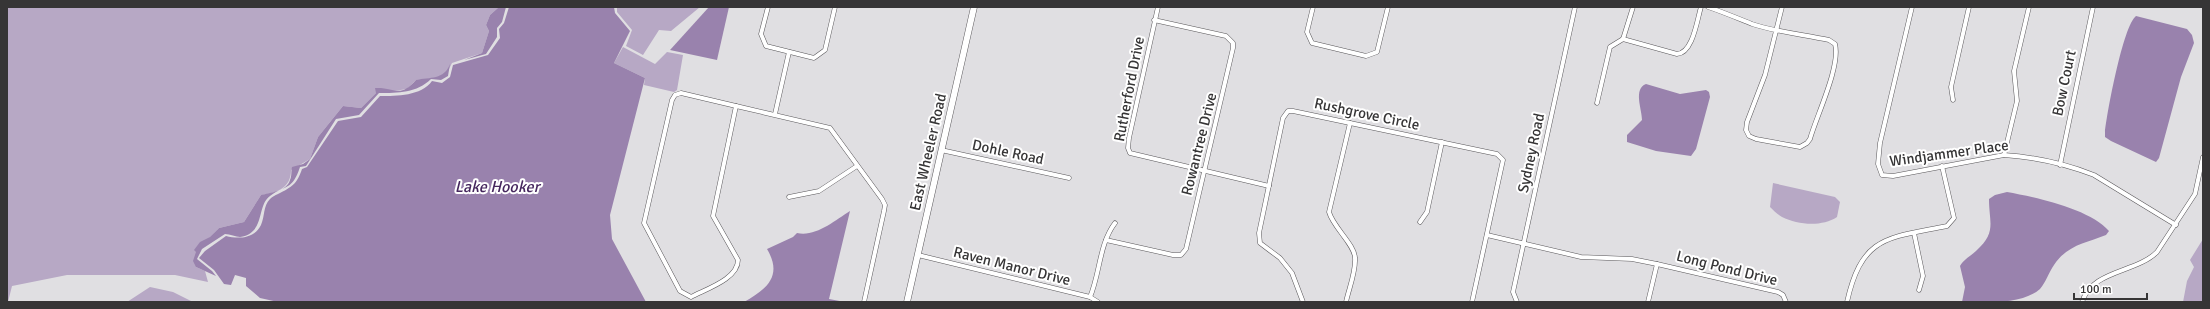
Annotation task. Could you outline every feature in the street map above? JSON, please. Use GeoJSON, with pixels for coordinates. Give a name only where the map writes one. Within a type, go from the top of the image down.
{"type":"FeatureCollection","features":[{"type":"Feature","properties":{"kind":"street"},"geometry":{"type":"LineString","coordinates":[[768,7],[761,34],[762,40],[766,46],[814,58],[825,50],[835,7]]}},
{"type":"Feature","properties":{"kind":"street","name":"East Wheeler Road"},"geometry":{"type":"LineString","coordinates":[[907,302],[974,7]]}},
{"type":"Feature","properties":{"kind":"street","name":"Rutherford Drive"},"geometry":{"type":"LineString","coordinates":[[1158,7],[1154,20],[1128,148],[1130,153],[1268,186]]}},
{"type":"Feature","properties":{"kind":"street"},"geometry":{"type":"LineString","coordinates":[[1313,7],[1307,32],[1312,43],[1366,56],[1377,52],[1388,7]]}},
{"type":"Feature","properties":{"kind":"street","name":"Sydney Road"},"geometry":{"type":"LineString","coordinates":[[1517,302],[1513,292],[1575,7]]}},
{"type":"Feature","properties":{"kind":"street"},"geometry":{"type":"LineString","coordinates":[[1596,103],[1610,47],[1623,39],[1633,7]]}},
{"type":"Feature","properties":{"kind":"street"},"geometry":{"type":"LineString","coordinates":[[1623,39],[1677,54],[1683,54],[1688,49],[1701,7]]}},
{"type":"Feature","properties":{"kind":"street"},"geometry":{"type":"LineString","coordinates":[[1708,7],[1732,14],[1752,24],[1776,28],[1829,40],[1836,48],[1832,72],[1810,139],[1807,143],[1800,147],[1756,139],[1749,136],[1746,130],[1747,122],[1765,75],[1776,28],[1782,7]]}},
{"type":"Feature","properties":{"kind":"street","name":"Windjammer Place"},"geometry":{"type":"LineString","coordinates":[[1912,7],[1880,143],[1878,164],[1882,175],[1893,176],[2004,155],[2021,156],[2060,165],[2094,176],[2176,225]]}},
{"type":"Feature","properties":{"kind":"street"},"geometry":{"type":"LineString","coordinates":[[1953,100],[1951,87],[1970,7]]}},
{"type":"Feature","properties":{"kind":"street"},"geometry":{"type":"LineString","coordinates":[[2004,155],[2017,101],[2014,72],[2029,7]]}},
{"type":"Feature","properties":{"kind":"street","name":"Bow Court"},"geometry":{"type":"LineString","coordinates":[[2060,165],[2093,7]]}},
{"type":"Feature","properties":{"kind":"street","name":"Rowantree Drive"},"geometry":{"type":"LineString","coordinates":[[1106,240],[1173,255],[1181,254],[1186,249],[1206,172],[1233,43],[1226,36],[1154,20]]}},
{"type":"Feature","properties":{"kind":"street"},"geometry":{"type":"LineString","coordinates":[[775,114],[789,52]]}},
{"type":"Feature","properties":{"kind":"street"},"geometry":{"type":"LineString","coordinates":[[736,106],[713,216],[738,260],[738,266],[734,273],[691,297],[680,292],[644,223],[672,100],[676,95],[681,93],[830,128],[885,206],[864,302]]}},
{"type":"Feature","properties":{"kind":"street","name":"Rushgrove Circle"},"geometry":{"type":"LineString","coordinates":[[1303,302],[1292,273],[1280,258],[1260,243],[1260,224],[1268,186],[1283,118],[1288,111],[1497,154],[1503,160],[1472,302]]}},
{"type":"Feature","properties":{"kind":"street"},"geometry":{"type":"LineString","coordinates":[[1346,302],[1356,257],[1352,248],[1331,220],[1329,212],[1350,123]]}},
{"type":"Feature","properties":{"kind":"street"},"geometry":{"type":"LineString","coordinates":[[1420,222],[1427,212],[1442,142]]}},
{"type":"Feature","properties":{"kind":"street","name":"Dohle Road"},"geometry":{"type":"LineString","coordinates":[[941,150],[1069,178]]}},
{"type":"Feature","properties":{"kind":"street"},"geometry":{"type":"LineString","coordinates":[[2082,302],[2089,288],[2100,280],[2150,260],[2176,225],[2195,194],[2203,157]]}},
{"type":"Feature","properties":{"kind":"street"},"geometry":{"type":"LineString","coordinates":[[789,197],[819,191],[857,166]]}},
{"type":"Feature","properties":{"kind":"street"},"geometry":{"type":"LineString","coordinates":[[1847,302],[1852,279],[1861,261],[1871,250],[1885,240],[1948,226],[1954,218],[1942,166]]}},
{"type":"Feature","properties":{"kind":"street"},"geometry":{"type":"LineString","coordinates":[[1090,298],[1096,284],[1108,233],[1115,223]]}},
{"type":"Feature","properties":{"kind":"street"},"geometry":{"type":"LineString","coordinates":[[1914,233],[1923,276],[1919,290]]}},
{"type":"Feature","properties":{"kind":"street","name":"Long Pond Drive"},"geometry":{"type":"LineString","coordinates":[[1487,234],[1524,244],[1581,256],[1632,260],[1657,264],[1778,292],[1783,295],[1786,302]]}},
{"type":"Feature","properties":{"kind":"street","name":"Raven Manor Drive"},"geometry":{"type":"LineString","coordinates":[[918,255],[1090,298],[1098,302]]}},
{"type":"Feature","properties":{"kind":"street","name":"Long Pond Drive"},"geometry":{"type":"LineString","coordinates":[[1648,302],[1657,264]]}},
{"type":"Feature","properties":{"kind":"shaded area"},"geometry":{"type":"Polygon","coordinates":[[[7,7],[499,7],[490,15],[486,25],[489,31],[482,53],[452,63],[448,71],[438,78],[416,80],[407,89],[394,91],[376,88],[376,93],[361,108],[343,106],[318,137],[310,159],[291,170],[289,181],[286,185],[278,191],[261,195],[244,222],[219,228],[196,252],[196,267],[205,271],[208,282],[175,275],[67,275],[12,286],[8,302],[7,7]]]}},
{"type":"Feature","properties":{"kind":"shaded area"},"geometry":{"type":"Polygon","coordinates":[[[617,7],[700,7],[671,31],[659,30],[643,55],[626,46],[632,30],[617,12],[617,7]]]}},
{"type":"Feature","properties":{"kind":"shaded area"},"geometry":{"type":"Polygon","coordinates":[[[623,47],[655,64],[667,52],[683,55],[677,90],[674,92],[644,85],[645,78],[614,63],[623,47]]]}},
{"type":"Feature","properties":{"kind":"shaded area"},"geometry":{"type":"Polygon","coordinates":[[[1773,183],[1835,197],[1840,202],[1837,217],[1817,224],[1810,224],[1795,222],[1782,217],[1770,207],[1773,183]]]}},
{"type":"Feature","properties":{"kind":"shaded area"},"geometry":{"type":"Polygon","coordinates":[[[2203,239],[2203,302],[2183,302],[2187,281],[2194,267],[2190,260],[2203,239]]]}},
{"type":"Feature","properties":{"kind":"shaded area"},"geometry":{"type":"Polygon","coordinates":[[[150,287],[173,292],[193,302],[127,302],[150,287]]]}},
{"type":"Feature","properties":{"kind":"water"},"geometry":{"type":"Polygon","coordinates":[[[499,7],[506,7],[502,22],[497,28],[497,37],[486,54],[464,60],[482,53],[489,31],[486,25],[490,15],[499,7]]]}},
{"type":"Feature","properties":{"kind":"water","name":"Lake Hooker"},"geometry":{"type":"Polygon","coordinates":[[[509,7],[614,7],[615,13],[630,31],[614,63],[645,78],[610,215],[612,239],[646,302],[278,302],[260,298],[246,286],[246,278],[235,275],[231,285],[224,284],[214,270],[199,258],[205,251],[226,236],[241,238],[258,230],[262,222],[265,208],[270,199],[296,182],[302,169],[307,167],[338,121],[361,117],[380,96],[408,94],[422,90],[432,81],[442,83],[450,77],[453,65],[488,55],[500,38],[499,29],[504,23],[509,7]]]}},
{"type":"Feature","properties":{"kind":"water"},"geometry":{"type":"Polygon","coordinates":[[[709,7],[729,7],[717,60],[670,50],[709,7]]]}},
{"type":"Feature","properties":{"kind":"water"},"geometry":{"type":"Polygon","coordinates":[[[2136,16],[2187,29],[2192,35],[2194,43],[2181,77],[2159,158],[2156,162],[2105,137],[2116,71],[2126,36],[2131,23],[2136,16]]]}},
{"type":"Feature","properties":{"kind":"water"},"geometry":{"type":"Polygon","coordinates":[[[450,64],[448,76],[441,80],[431,79],[426,84],[413,90],[393,93],[379,93],[359,115],[336,119],[306,166],[300,167],[291,184],[282,189],[288,184],[291,178],[292,167],[303,164],[310,159],[318,137],[343,106],[361,108],[376,93],[375,88],[401,91],[410,86],[416,80],[436,77],[444,73],[450,64]]]}},
{"type":"Feature","properties":{"kind":"water"},"geometry":{"type":"Polygon","coordinates":[[[1646,84],[1680,94],[1706,90],[1709,92],[1710,97],[1696,149],[1691,156],[1656,151],[1627,142],[1627,135],[1642,120],[1639,95],[1640,90],[1646,84]]]}},
{"type":"Feature","properties":{"kind":"water"},"geometry":{"type":"Polygon","coordinates":[[[278,191],[266,200],[260,219],[254,230],[240,237],[225,234],[202,249],[197,259],[216,276],[196,267],[193,261],[196,252],[194,250],[200,242],[210,237],[219,228],[244,222],[261,195],[278,191]]]}},
{"type":"Feature","properties":{"kind":"water"},"geometry":{"type":"Polygon","coordinates":[[[2007,192],[2032,197],[2076,210],[2100,223],[2109,231],[2106,235],[2077,246],[2065,253],[2054,265],[2040,289],[2032,294],[2023,298],[2003,302],[1962,302],[1965,287],[1960,266],[1963,261],[1974,253],[1987,238],[1990,227],[1989,199],[1995,195],[2007,192]]]}},
{"type":"Feature","properties":{"kind":"water"},"geometry":{"type":"Polygon","coordinates":[[[850,211],[829,299],[845,302],[744,302],[760,292],[770,281],[773,274],[773,267],[772,258],[767,249],[793,237],[797,233],[811,233],[825,227],[850,211]]]}}]}
